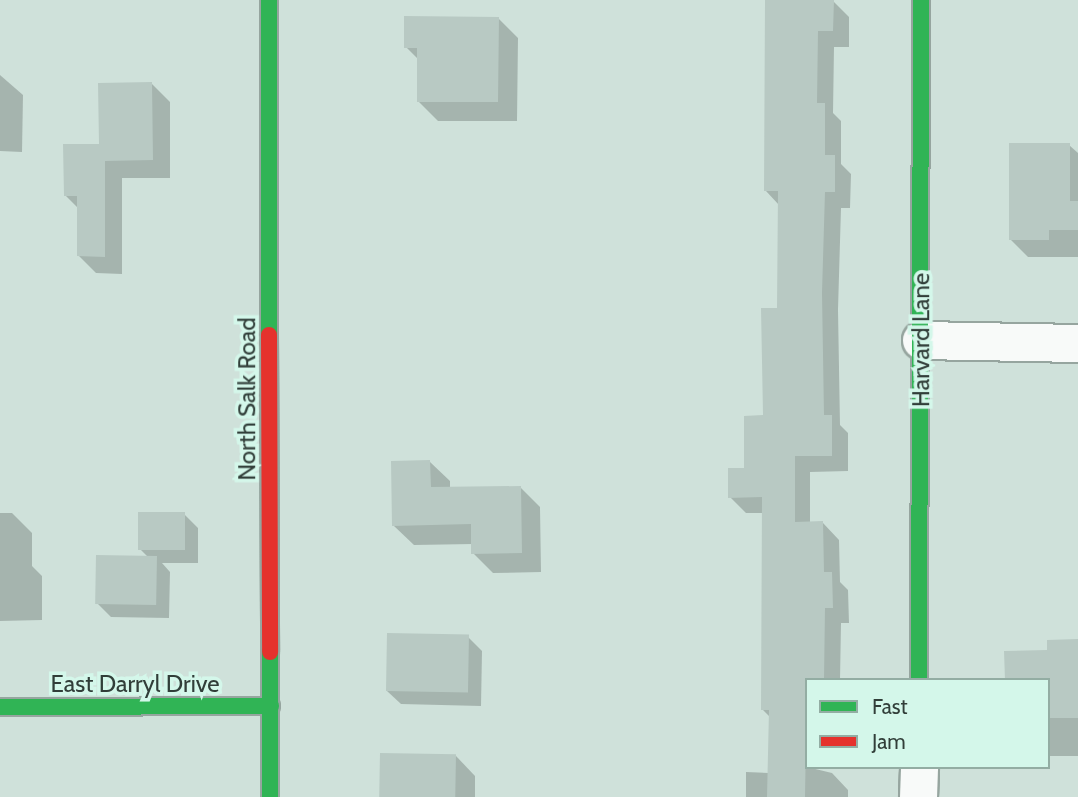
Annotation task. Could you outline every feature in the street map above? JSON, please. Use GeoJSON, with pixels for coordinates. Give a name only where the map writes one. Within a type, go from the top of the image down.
{"type":"FeatureCollection","features":[{"type":"Feature","properties":{"kind":"street","name":"North Salk Road"},"geometry":{"type":"LineString","coordinates":[[269,0],[270,797]]}},
{"type":"Feature","properties":{"kind":"street","name":"Harvard Lane"},"geometry":{"type":"LineString","coordinates":[[919,678],[921,0]]}},
{"type":"Feature","properties":{"kind":"street"},"geometry":{"type":"LineString","coordinates":[[921,340],[1078,343]]}},
{"type":"Feature","properties":{"kind":"street","name":"East Darryl Drive"},"geometry":{"type":"LineString","coordinates":[[0,706],[271,706]]}},
{"type":"Feature","properties":{"kind":"street"},"geometry":{"type":"LineString","coordinates":[[918,797],[919,769]]}},
{"type":"Feature","properties":{"kind":"building"},"geometry":{"type":"Polygon","coordinates":[[[765,0],[834,0],[833,31],[818,31],[817,103],[825,103],[825,155],[835,155],[835,192],[825,192],[822,293],[824,415],[832,415],[832,456],[795,456],[795,522],[823,521],[824,572],[832,572],[833,608],[825,608],[824,678],[805,678],[805,797],[767,797],[769,710],[761,710],[762,497],[728,498],[728,468],[744,468],[744,416],[763,415],[761,308],[777,308],[778,191],[764,191],[765,0]]]}},
{"type":"Feature","properties":{"kind":"building"},"geometry":{"type":"Polygon","coordinates":[[[404,16],[499,17],[498,102],[417,102],[417,48],[404,48],[404,16]]]}},
{"type":"Feature","properties":{"kind":"building"},"geometry":{"type":"Polygon","coordinates":[[[152,82],[153,160],[105,161],[105,257],[77,256],[77,196],[64,196],[63,144],[99,144],[98,83],[152,82]]]}},
{"type":"Feature","properties":{"kind":"building"},"geometry":{"type":"Polygon","coordinates":[[[1009,143],[1070,143],[1070,201],[1078,201],[1078,230],[1049,230],[1049,240],[1009,240],[1009,143]]]}},
{"type":"Feature","properties":{"kind":"building"},"geometry":{"type":"Polygon","coordinates":[[[430,460],[431,487],[521,486],[522,553],[471,554],[471,524],[392,526],[391,461],[430,460]]]}},
{"type":"Feature","properties":{"kind":"building"},"geometry":{"type":"Polygon","coordinates":[[[138,512],[185,512],[185,550],[138,550],[138,512]]]}},
{"type":"Feature","properties":{"kind":"building"},"geometry":{"type":"Polygon","coordinates":[[[96,555],[157,556],[156,605],[95,604],[96,555]]]}},
{"type":"Feature","properties":{"kind":"building"},"geometry":{"type":"Polygon","coordinates":[[[387,633],[469,634],[468,692],[386,691],[387,633]]]}},
{"type":"Feature","properties":{"kind":"building"},"geometry":{"type":"Polygon","coordinates":[[[1078,639],[1078,718],[1050,718],[1050,678],[1005,678],[1004,651],[1047,650],[1047,640],[1078,639]]]}},
{"type":"Feature","properties":{"kind":"building"},"geometry":{"type":"Polygon","coordinates":[[[380,753],[456,754],[455,797],[379,797],[380,753]]]}},
{"type":"Feature","properties":{"kind":"traffic: fast"},"geometry":{"type":"LineString","coordinates":[[269,0],[269,335]]}},
{"type":"Feature","properties":{"kind":"traffic: fast"},"geometry":{"type":"LineString","coordinates":[[919,678],[921,0]]}},
{"type":"Feature","properties":{"kind":"traffic: fast"},"geometry":{"type":"LineString","coordinates":[[270,652],[270,797]]}},
{"type":"Feature","properties":{"kind":"traffic: fast"},"geometry":{"type":"LineString","coordinates":[[0,707],[271,706]]}},
{"type":"Feature","properties":{"kind":"traffic: jam"},"geometry":{"type":"LineString","coordinates":[[269,335],[270,652]]}}]}
